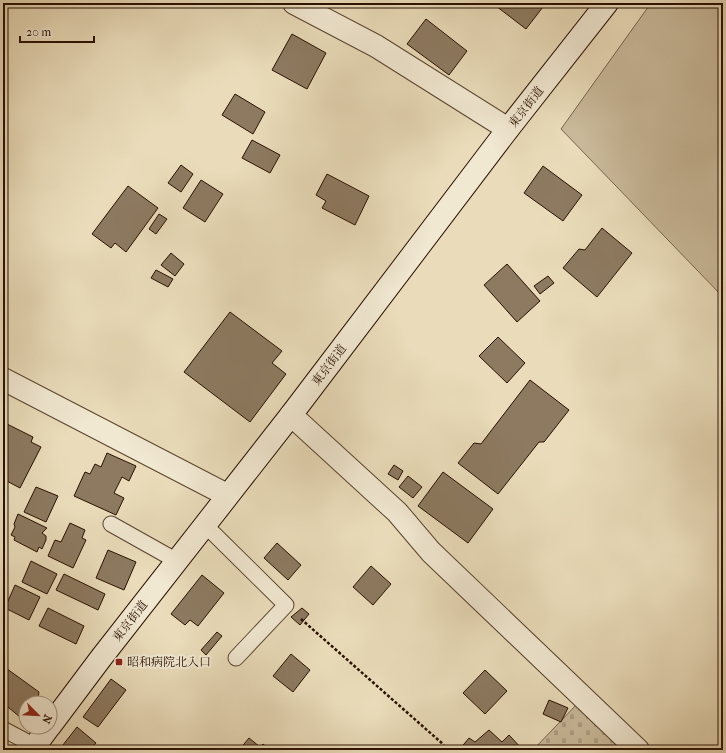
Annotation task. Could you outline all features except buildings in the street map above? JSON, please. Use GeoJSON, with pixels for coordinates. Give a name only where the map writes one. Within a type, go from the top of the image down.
{"type":"FeatureCollection","features":[{"type":"Feature","properties":{"kind":"street"},"geometry":{"type":"LineString","coordinates":[[294,3],[376,46],[508,130]]}},
{"type":"Feature","properties":{"kind":"street","name":"東京街道"},"geometry":{"type":"LineString","coordinates":[[58,715],[227,495],[291,415],[508,130],[607,3]]}},
{"type":"Feature","properties":{"kind":"street"},"geometry":{"type":"LineString","coordinates":[[3,379],[227,495]]}},
{"type":"Feature","properties":{"kind":"street"},"geometry":{"type":"LineString","coordinates":[[291,415],[396,512],[431,552],[638,750]]}},
{"type":"Feature","properties":{"kind":"street","name":"東京街道"},"geometry":{"type":"LineString","coordinates":[[34,748],[43,735]]}},
{"type":"Feature","properties":{"kind":"lane"},"geometry":{"type":"LineString","coordinates":[[111,524],[177,561]]}},
{"type":"Feature","properties":{"kind":"lane"},"geometry":{"type":"LineString","coordinates":[[205,525],[286,605],[236,658]]}},
{"type":"Feature","properties":{"kind":"lane"},"geometry":{"type":"LineString","coordinates":[[3,729],[34,748]]}},
{"type":"Feature","properties":{"kind":"path"},"geometry":{"type":"LineString","coordinates":[[286,605],[444,744]]}},
{"type":"Feature","properties":{"kind":"green space"},"geometry":{"type":"Polygon","coordinates":[[[651,3],[723,3],[723,297],[561,129],[651,3]]]}},
{"type":"Feature","properties":{"kind":"green space"},"geometry":{"type":"Polygon","coordinates":[[[579,702],[629,750],[533,750],[579,702]]]}},
{"type":"Feature","properties":{"kind":"place","name":"昭和病院北入口"},"geometry":{"type":"Point","coordinates":[119,662]}}]}
